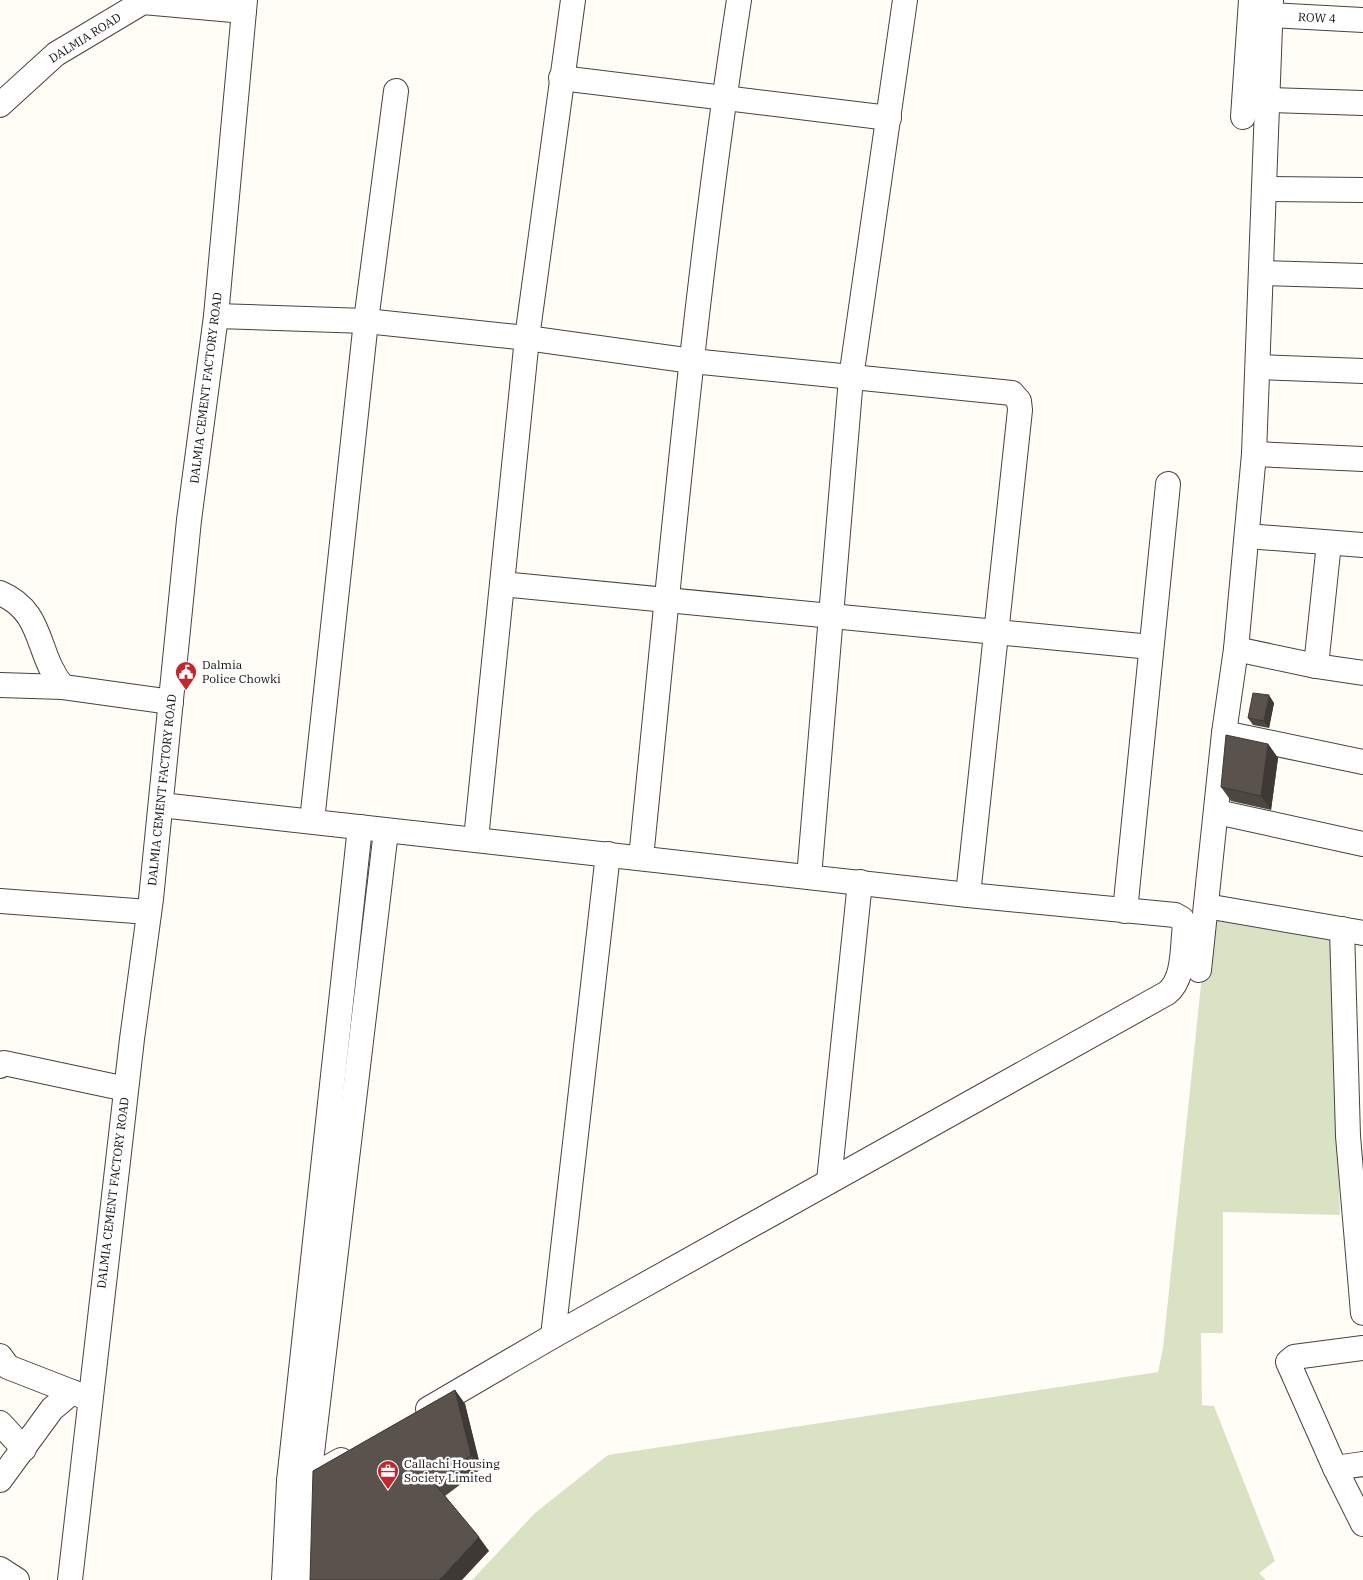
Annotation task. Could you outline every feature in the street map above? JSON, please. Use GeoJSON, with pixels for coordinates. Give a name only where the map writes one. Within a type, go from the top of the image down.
{"type":"FeatureCollection","features":[{"type":"Feature","properties":{"kind":"street"},"geometry":{"type":"LineString","coordinates":[[476,839],[527,338],[573,0]]}},
{"type":"Feature","properties":{"kind":"street"},"geometry":{"type":"LineString","coordinates":[[641,858],[692,361],[724,98],[739,0]]}},
{"type":"Feature","properties":{"kind":"street"},"geometry":{"type":"LineString","coordinates":[[809,877],[851,378],[905,0]]}},
{"type":"Feature","properties":{"kind":"street"},"geometry":{"type":"LineString","coordinates":[[1243,117],[1251,0]]}},
{"type":"Feature","properties":{"kind":"street","name":"DALMIA ROAD"},"geometry":{"type":"LineString","coordinates":[[0,105],[56,54],[143,2],[245,6]]}},
{"type":"Feature","properties":{"kind":"street","name":"DALMIA CEMENT FACTORY ROAD"},"geometry":{"type":"LineString","coordinates":[[70,1580],[80,1396],[126,1089],[149,912],[189,520],[216,316],[245,6]]}},
{"type":"Feature","properties":{"kind":"street"},"geometry":{"type":"LineString","coordinates":[[1199,970],[1224,733],[1236,649],[1254,454],[1259,367],[1270,8]]}},
{"type":"Feature","properties":{"kind":"street","name":"ROW 4"},"geometry":{"type":"LineString","coordinates":[[1270,8],[1363,20]]}},
{"type":"Feature","properties":{"kind":"street"},"geometry":{"type":"LineString","coordinates":[[561,78],[889,118]]}},
{"type":"Feature","properties":{"kind":"street"},"geometry":{"type":"LineString","coordinates":[[312,821],[366,321],[396,91]]}},
{"type":"Feature","properties":{"kind":"street"},"geometry":{"type":"LineString","coordinates":[[1267,100],[1363,103]]}},
{"type":"Feature","properties":{"kind":"street"},"geometry":{"type":"LineString","coordinates":[[1264,189],[1363,190]]}},
{"type":"Feature","properties":{"kind":"street"},"geometry":{"type":"LineString","coordinates":[[1262,273],[1363,276]]}},
{"type":"Feature","properties":{"kind":"street"},"geometry":{"type":"LineString","coordinates":[[216,316],[366,321],[527,338],[692,361],[1012,393],[1019,400],[1020,410],[968,895]]}},
{"type":"Feature","properties":{"kind":"street"},"geometry":{"type":"LineString","coordinates":[[1259,367],[1363,371]]}},
{"type":"Feature","properties":{"kind":"street"},"geometry":{"type":"LineString","coordinates":[[1254,454],[1363,459]]}},
{"type":"Feature","properties":{"kind":"street"},"geometry":{"type":"LineString","coordinates":[[1125,912],[1168,484]]}},
{"type":"Feature","properties":{"kind":"street"},"geometry":{"type":"LineString","coordinates":[[1247,536],[1363,545]]}},
{"type":"Feature","properties":{"kind":"street"},"geometry":{"type":"LineString","coordinates":[[1316,666],[1329,543]]}},
{"type":"Feature","properties":{"kind":"street"},"geometry":{"type":"LineString","coordinates":[[502,584],[1152,646]]}},
{"type":"Feature","properties":{"kind":"street"},"geometry":{"type":"LineString","coordinates":[[0,593],[16,600],[32,619],[53,674],[63,686]]}},
{"type":"Feature","properties":{"kind":"street"},"geometry":{"type":"LineString","coordinates":[[1236,649],[1316,666],[1363,673]]}},
{"type":"Feature","properties":{"kind":"street"},"geometry":{"type":"LineString","coordinates":[[0,685],[63,686],[171,702]]}},
{"type":"Feature","properties":{"kind":"street"},"geometry":{"type":"LineString","coordinates":[[1224,733],[1363,762]]}},
{"type":"Feature","properties":{"kind":"street"},"geometry":{"type":"LineString","coordinates":[[161,805],[968,895],[1125,912],[1175,915],[1182,919],[1185,925],[1178,979],[1174,988],[553,1336],[410,1419]]}},
{"type":"Feature","properties":{"kind":"street"},"geometry":{"type":"LineString","coordinates":[[1217,812],[1363,844]]}},
{"type":"Feature","properties":{"kind":"street"},"geometry":{"type":"LineString","coordinates":[[302,1580],[299,1480],[360,827]]}},
{"type":"Feature","properties":{"kind":"street"},"geometry":{"type":"LineString","coordinates":[[284,1580],[376,918],[386,831]]}},
{"type":"Feature","properties":{"kind":"street"},"geometry":{"type":"LineString","coordinates":[[553,1336],[608,854]]}},
{"type":"Feature","properties":{"kind":"street"},"geometry":{"type":"LineString","coordinates":[[829,1181],[860,882]]}},
{"type":"Feature","properties":{"kind":"street"},"geometry":{"type":"LineString","coordinates":[[0,901],[149,912]]}},
{"type":"Feature","properties":{"kind":"street"},"geometry":{"type":"LineString","coordinates":[[1206,906],[1352,931],[1356,1135],[1363,1313]]}},
{"type":"Feature","properties":{"kind":"street"},"geometry":{"type":"LineString","coordinates":[[351,913],[376,918]]}},
{"type":"Feature","properties":{"kind":"street"},"geometry":{"type":"LineString","coordinates":[[0,1066],[4,1063],[126,1089]]}},
{"type":"Feature","properties":{"kind":"street"},"geometry":{"type":"LineString","coordinates":[[1363,1348],[1294,1357],[1288,1362],[1335,1468],[1363,1524]]}},
{"type":"Feature","properties":{"kind":"street"},"geometry":{"type":"LineString","coordinates":[[3,1366],[80,1396]]}},
{"type":"Feature","properties":{"kind":"street"},"geometry":{"type":"LineString","coordinates":[[0,1480],[52,1409],[80,1396]]}},
{"type":"Feature","properties":{"kind":"street"},"geometry":{"type":"LineString","coordinates":[[0,1422],[24,1449]]}},
{"type":"Feature","properties":{"kind":"street"},"geometry":{"type":"LineString","coordinates":[[299,1480],[360,1449]]}},
{"type":"Feature","properties":{"kind":"street"},"geometry":{"type":"LineString","coordinates":[[1335,1468],[1363,1464]]}},
{"type":"Feature","properties":{"kind":"street"},"geometry":{"type":"LineString","coordinates":[[0,1568],[17,1580]]}},
{"type":"Feature","properties":{"kind":"green space"},"geometry":{"type":"Polygon","coordinates":[[[1208,918],[1332,938],[1340,1215],[1223,1212],[1223,1333],[1201,1333],[1202,1405],[1214,1406],[1275,1561],[1259,1573],[1266,1580],[472,1580],[535,1513],[608,1455],[1158,1372],[1163,1348],[1208,918]]]}},
{"type":"Feature","properties":{"kind":"building"},"geometry":{"type":"Polygon","coordinates":[[[1253,693],[1269,695],[1264,721],[1248,718],[1253,693]]]}},
{"type":"Feature","properties":{"kind":"building"},"geometry":{"type":"Polygon","coordinates":[[[1226,735],[1268,744],[1261,796],[1221,787],[1226,735]]]}},
{"type":"Feature","properties":{"kind":"building","name":"Callachi Housing Society Limited"},"geometry":{"type":"Polygon","coordinates":[[[455,1390],[471,1455],[434,1483],[479,1537],[439,1580],[310,1580],[313,1471],[455,1390]]]}},
{"type":"Feature","properties":{"kind":"place","name":"Dalmia Police Chowki"},"geometry":{"type":"Point","coordinates":[186,691]}},
{"type":"Feature","properties":{"kind":"place","name":"Callachi Housing Society Limited"},"geometry":{"type":"Point","coordinates":[388,1490]}}]}
